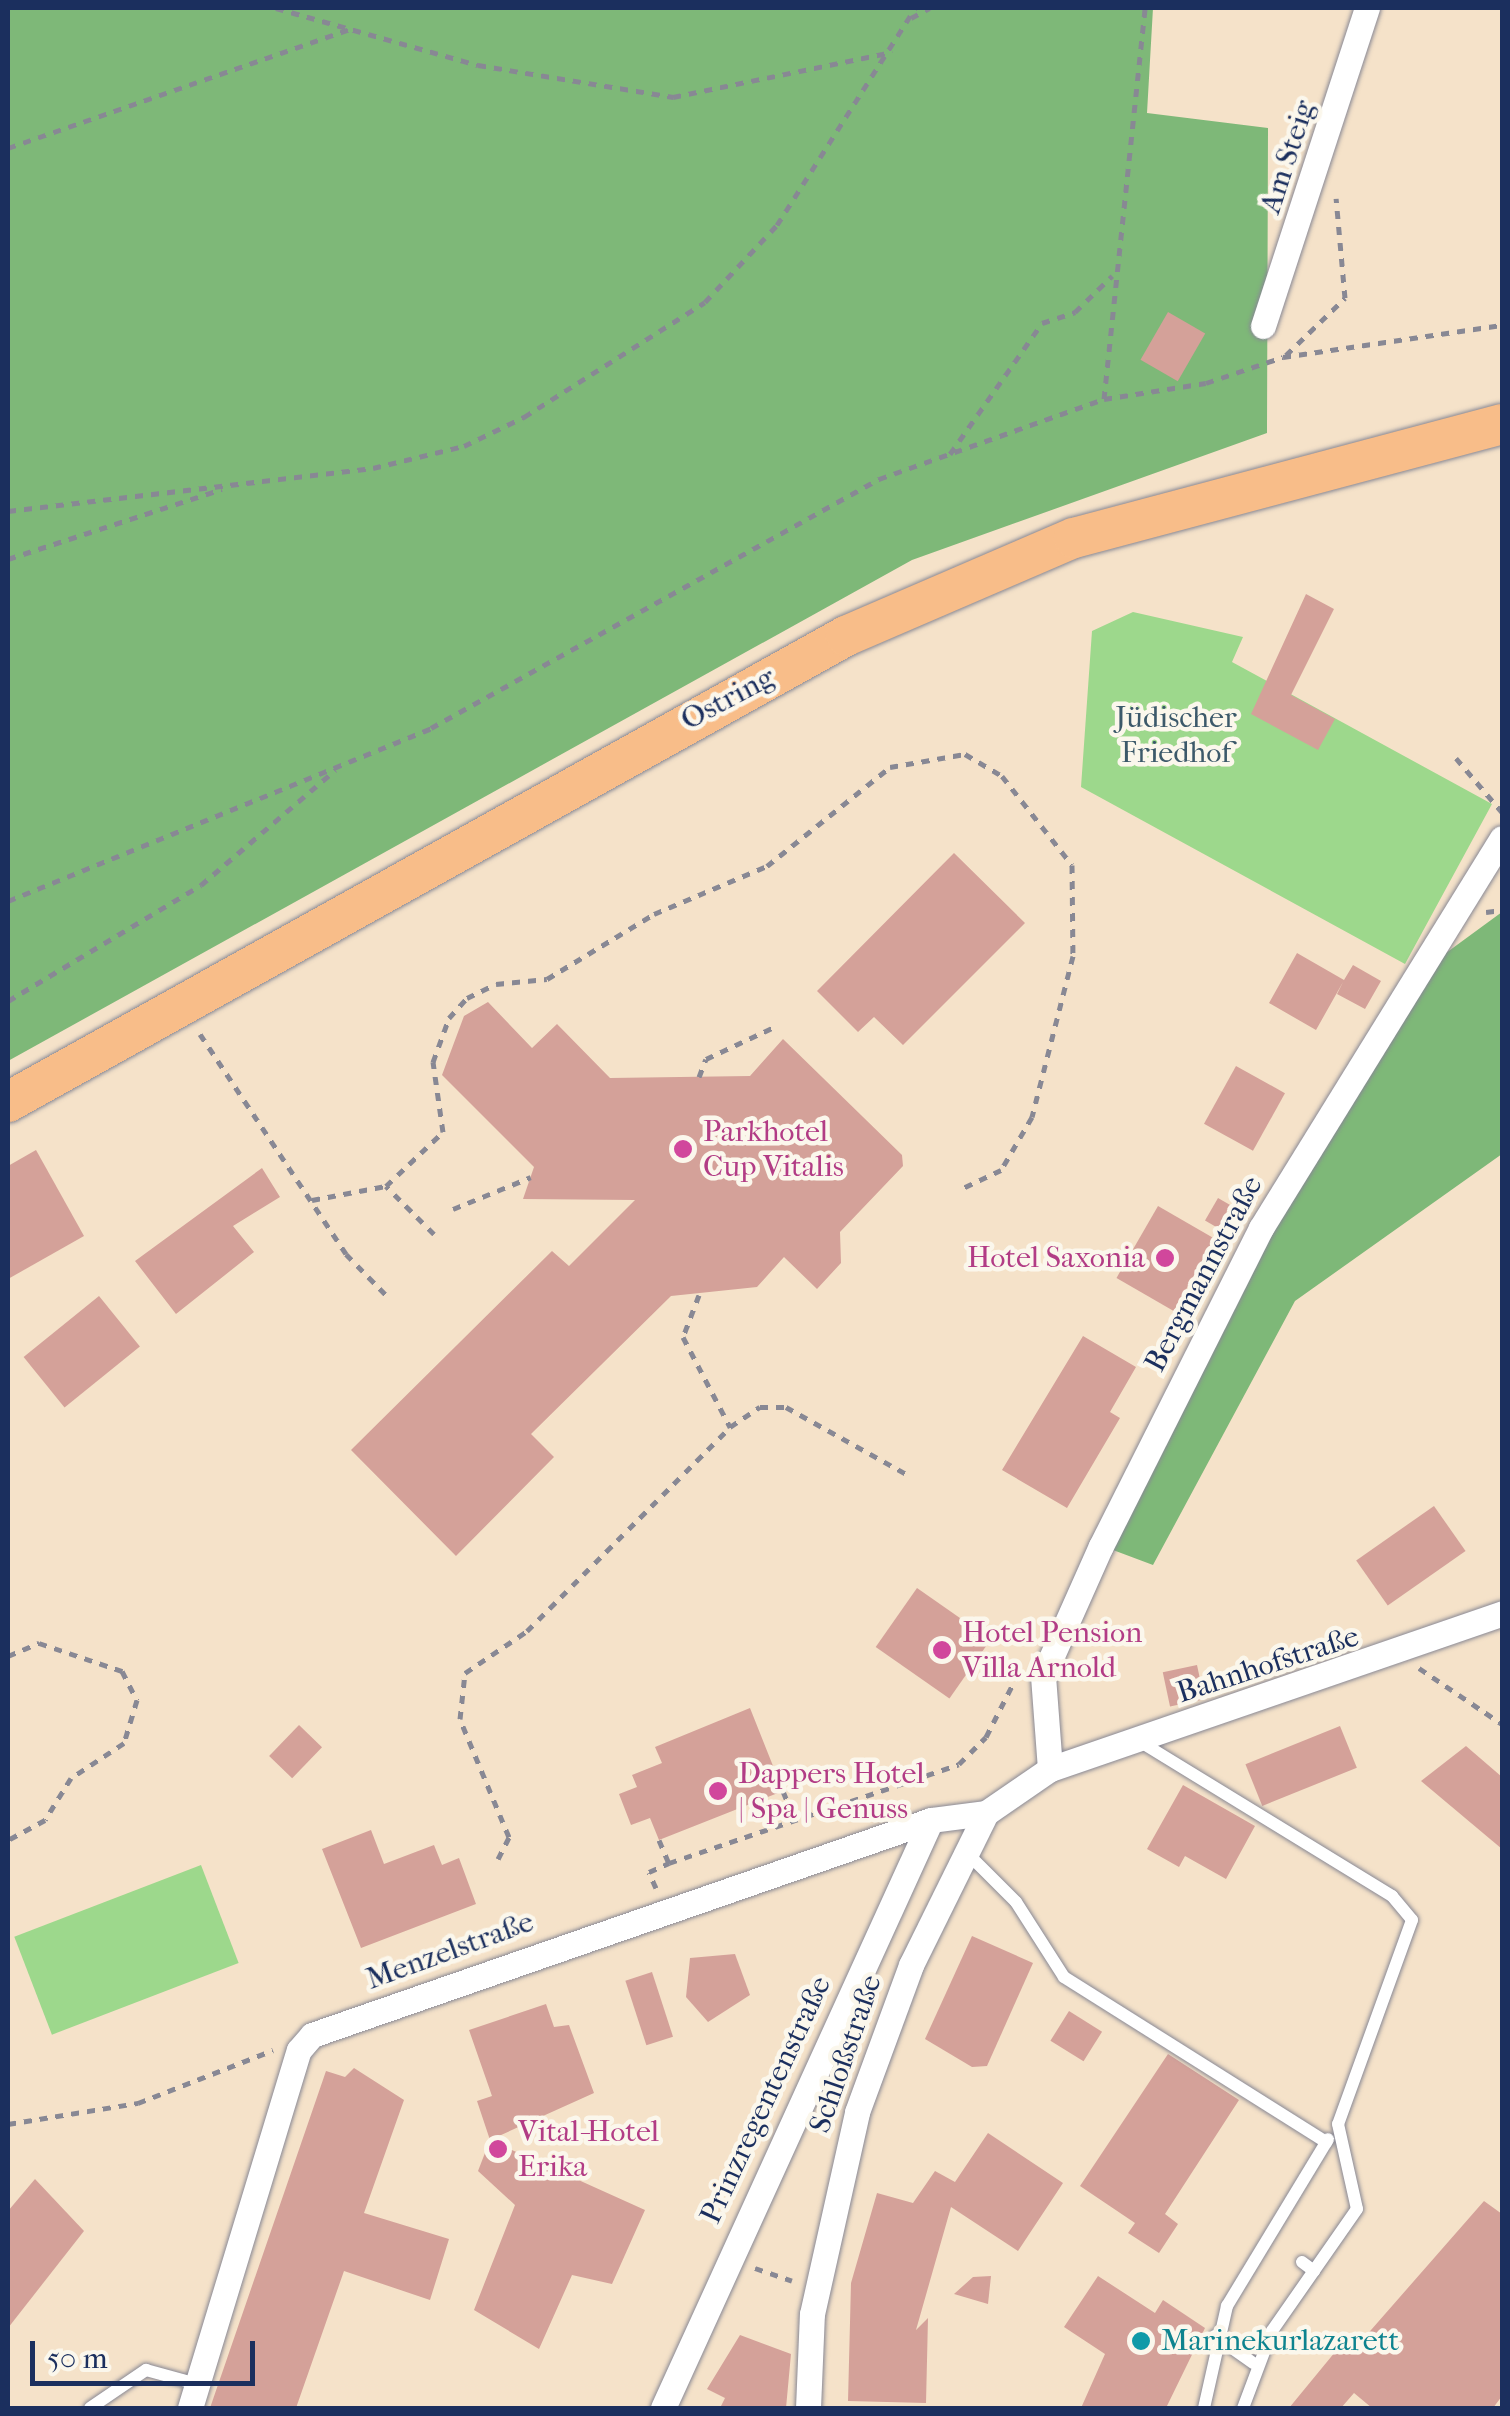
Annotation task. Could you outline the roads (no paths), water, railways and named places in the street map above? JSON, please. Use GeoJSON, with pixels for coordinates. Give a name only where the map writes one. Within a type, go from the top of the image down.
{"type":"FeatureCollection","features":[{"type":"Feature","properties":{"kind":"main road","name":"Ostring"},"geometry":{"type":"LineString","coordinates":[[8,1102],[846,636],[1074,538],[1502,424]]}},
{"type":"Feature","properties":{"kind":"street","name":"Am Steig"},"geometry":{"type":"LineString","coordinates":[[1263,326],[1367,8]]}},
{"type":"Feature","properties":{"kind":"street","name":"Bergmannstraße"},"geometry":{"type":"LineString","coordinates":[[1050,1769],[1043,1676],[1059,1636],[1261,1228],[1502,838]]}},
{"type":"Feature","properties":{"kind":"street","name":"Bahnhofstraße"},"geometry":{"type":"LineString","coordinates":[[1050,1769],[1400,1655],[1502,1613]]}},
{"type":"Feature","properties":{"kind":"street"},"geometry":{"type":"LineString","coordinates":[[986,1813],[1050,1769]]}},
{"type":"Feature","properties":{"kind":"street","name":"Menzelstraße"},"geometry":{"type":"LineString","coordinates":[[194,2396],[299,2050],[312,2035],[931,1820],[986,1813]]}},
{"type":"Feature","properties":{"kind":"street","name":"Schloßstraße"},"geometry":{"type":"LineString","coordinates":[[808,2408],[816,2290],[882,2033],[986,1813]]}},
{"type":"Feature","properties":{"kind":"street","name":"Prinzregentenstraße"},"geometry":{"type":"LineString","coordinates":[[663,2408],[931,1820]]}},
{"type":"Feature","properties":{"kind":"lane"},"geometry":{"type":"LineString","coordinates":[[1139,1742],[1408,1910],[1401,1962],[1338,2124],[1215,2336],[1204,2408]]}},
{"type":"Feature","properties":{"kind":"lane"},"geometry":{"type":"LineString","coordinates":[[967,1853],[1016,1902],[1064,1977],[1326,2142]]}},
{"type":"Feature","properties":{"kind":"lane"},"geometry":{"type":"LineString","coordinates":[[1243,2408],[1254,2363],[1357,2209],[1338,2124]]}},
{"type":"Feature","properties":{"kind":"lane"},"geometry":{"type":"LineString","coordinates":[[1302,2262],[1314,2271]]}},
{"type":"Feature","properties":{"kind":"lane"},"geometry":{"type":"LineString","coordinates":[[1215,2336],[1254,2363]]}},
{"type":"Feature","properties":{"kind":"lane"},"geometry":{"type":"LineString","coordinates":[[90,2408],[146,2370],[194,2396]]}},
{"type":"Feature","properties":{"kind":"place","name":"Parkhotel Cup Vitalis"},"geometry":{"type":"Point","coordinates":[683,1149]}},
{"type":"Feature","properties":{"kind":"place","name":"Hotel Saxonia"},"geometry":{"type":"Point","coordinates":[1165,1258]}},
{"type":"Feature","properties":{"kind":"place","name":"Hotel Pension Villa Arnold"},"geometry":{"type":"Point","coordinates":[942,1650]}},
{"type":"Feature","properties":{"kind":"place","name":"Dappers Hotel | Spa | Genuss"},"geometry":{"type":"Point","coordinates":[718,1791]}},
{"type":"Feature","properties":{"kind":"place","name":"Vital-Hotel Erika"},"geometry":{"type":"Point","coordinates":[498,2149]}},
{"type":"Feature","properties":{"kind":"place","name":"Marinekurlazarett"},"geometry":{"type":"Point","coordinates":[1141,2341]}},
{"type":"Feature","properties":{"kind":"park label","name":"Jüdischer Friedhof"},"geometry":{"type":"Point","coordinates":[1176,735]}}]}
